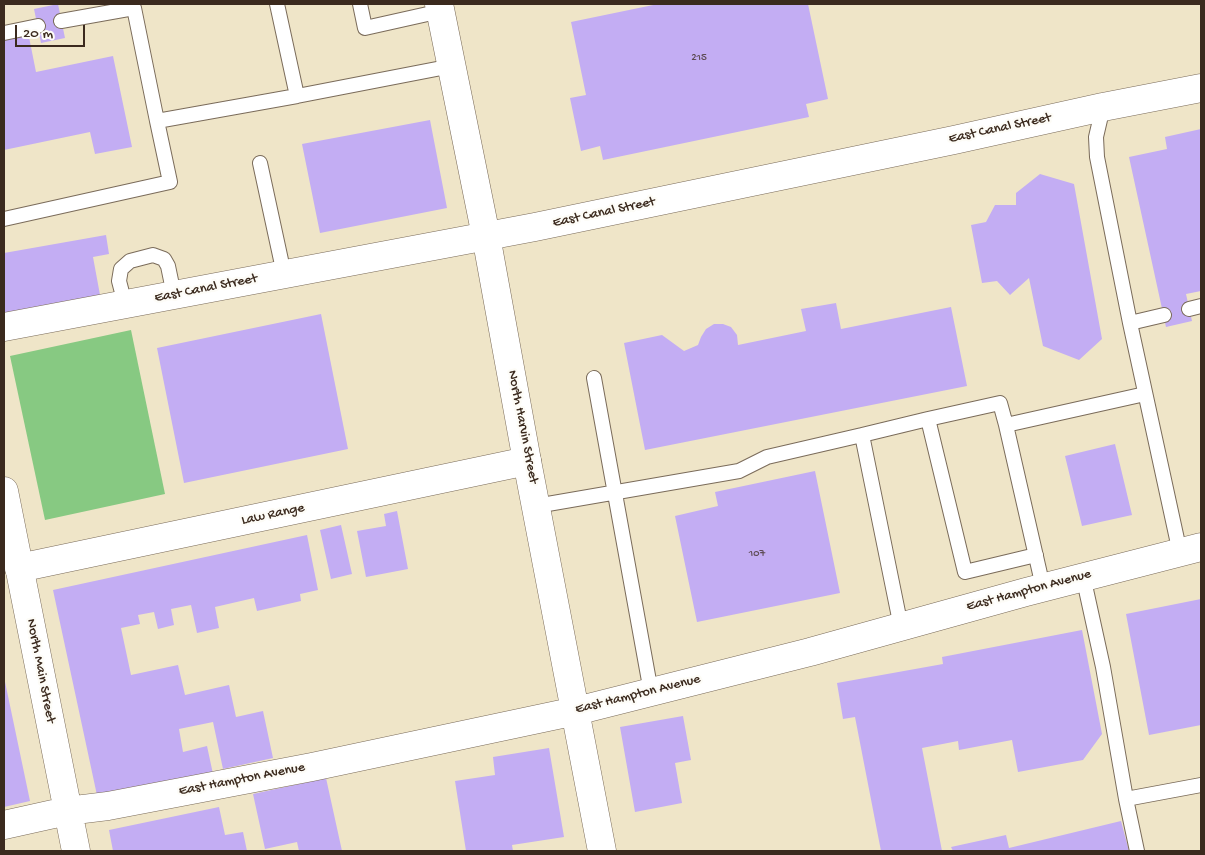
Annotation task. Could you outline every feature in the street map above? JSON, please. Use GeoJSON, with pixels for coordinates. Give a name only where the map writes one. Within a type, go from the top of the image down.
{"type":"FeatureCollection","features":[{"type":"Feature","properties":{"kind":"street","name":"North Harvin Street"},"geometry":{"type":"LineString","coordinates":[[440,8],[486,236],[602,851]]}},
{"type":"Feature","properties":{"kind":"street","name":"East Canal Street"},"geometry":{"type":"LineString","coordinates":[[4,327],[555,223],[1201,88]]}},
{"type":"Feature","properties":{"kind":"street","name":"Law Range"},"geometry":{"type":"LineString","coordinates":[[19,568],[527,461]]}},
{"type":"Feature","properties":{"kind":"street","name":"North Main Street"},"geometry":{"type":"LineString","coordinates":[[4,491],[76,851]]}},
{"type":"Feature","properties":{"kind":"street","name":"East Hampton Avenue"},"geometry":{"type":"LineString","coordinates":[[4,825],[67,811],[108,806],[312,767],[576,711],[810,652],[1083,576],[1190,550]]}},
{"type":"Feature","properties":{"kind":"lane"},"geometry":{"type":"LineString","coordinates":[[277,4],[297,96]]}},
{"type":"Feature","properties":{"kind":"lane"},"geometry":{"type":"LineString","coordinates":[[360,4],[365,28],[440,8]]}},
{"type":"Feature","properties":{"kind":"lane"},"geometry":{"type":"LineString","coordinates":[[4,219],[170,182],[134,8],[61,21]]}},
{"type":"Feature","properties":{"kind":"lane"},"geometry":{"type":"LineString","coordinates":[[4,33],[38,26]]}},
{"type":"Feature","properties":{"kind":"lane"},"geometry":{"type":"LineString","coordinates":[[157,121],[452,66]]}},
{"type":"Feature","properties":{"kind":"lane"},"geometry":{"type":"LineString","coordinates":[[1103,107],[1096,137],[1097,157],[1145,394],[1190,550]]}},
{"type":"Feature","properties":{"kind":"lane"},"geometry":{"type":"LineString","coordinates":[[260,163],[284,274]]}},
{"type":"Feature","properties":{"kind":"lane"},"geometry":{"type":"LineString","coordinates":[[125,304],[119,281],[121,269],[130,261],[153,255],[164,259],[168,266],[174,295]]}},
{"type":"Feature","properties":{"kind":"lane"},"geometry":{"type":"LineString","coordinates":[[1130,323],[1164,315]]}},
{"type":"Feature","properties":{"kind":"lane"},"geometry":{"type":"LineString","coordinates":[[594,378],[651,692]]}},
{"type":"Feature","properties":{"kind":"lane"},"geometry":{"type":"LineString","coordinates":[[1006,425],[1145,394]]}},
{"type":"Feature","properties":{"kind":"lane"},"geometry":{"type":"LineString","coordinates":[[536,506],[740,471],[767,457],[1000,403],[1043,587]]}},
{"type":"Feature","properties":{"kind":"lane"},"geometry":{"type":"LineString","coordinates":[[928,419],[964,572],[1036,555]]}},
{"type":"Feature","properties":{"kind":"lane"},"geometry":{"type":"LineString","coordinates":[[862,435],[901,627]]}},
{"type":"Feature","properties":{"kind":"lane"},"geometry":{"type":"LineString","coordinates":[[1083,576],[1137,851]]}},
{"type":"Feature","properties":{"kind":"lane"},"geometry":{"type":"LineString","coordinates":[[1126,799],[1201,785]]}},
{"type":"Feature","properties":{"kind":"green space"},"geometry":{"type":"Polygon","coordinates":[[[131,330],[165,494],[45,520],[10,356],[131,330]]]}},
{"type":"Feature","properties":{"kind":"building"},"geometry":{"type":"Polygon","coordinates":[[[58,4],[65,38],[41,43],[34,9],[58,4]]]}},
{"type":"Feature","properties":{"kind":"building"},"geometry":{"type":"Polygon","coordinates":[[[658,4],[808,4],[828,99],[806,104],[809,117],[603,160],[600,146],[581,151],[570,98],[586,95],[571,22],[658,4]]]}},
{"type":"Feature","properties":{"kind":"building"},"geometry":{"type":"Polygon","coordinates":[[[28,32],[36,72],[113,56],[132,147],[95,154],[90,132],[4,150],[4,37],[28,32]]]}},
{"type":"Feature","properties":{"kind":"building"},"geometry":{"type":"Polygon","coordinates":[[[430,120],[447,208],[320,233],[302,144],[430,120]]]}},
{"type":"Feature","properties":{"kind":"building"},"geometry":{"type":"Polygon","coordinates":[[[1201,129],[1201,291],[1186,294],[1192,321],[1166,327],[1129,157],[1167,149],[1165,137],[1201,129]]]}},
{"type":"Feature","properties":{"kind":"building"},"geometry":{"type":"Polygon","coordinates":[[[1040,174],[1074,184],[1102,339],[1079,360],[1043,346],[1029,278],[1010,295],[997,281],[982,283],[971,225],[986,222],[995,205],[1016,205],[1016,193],[1040,174]]]}},
{"type":"Feature","properties":{"kind":"building"},"geometry":{"type":"Polygon","coordinates":[[[106,235],[109,254],[93,257],[100,295],[4,313],[4,253],[106,235]]]}},
{"type":"Feature","properties":{"kind":"building"},"geometry":{"type":"Polygon","coordinates":[[[836,303],[841,329],[951,307],[967,386],[645,450],[624,343],[662,335],[684,351],[698,345],[706,329],[714,324],[723,324],[731,327],[737,335],[738,345],[806,331],[801,309],[836,303]]]}},
{"type":"Feature","properties":{"kind":"building"},"geometry":{"type":"Polygon","coordinates":[[[321,314],[348,449],[184,483],[157,348],[321,314]]]}},
{"type":"Feature","properties":{"kind":"building"},"geometry":{"type":"Polygon","coordinates":[[[1115,444],[1132,515],[1082,526],[1065,456],[1115,444]]]}},
{"type":"Feature","properties":{"kind":"building"},"geometry":{"type":"Polygon","coordinates":[[[815,471],[840,593],[697,622],[675,516],[718,506],[715,492],[815,471]]]}},
{"type":"Feature","properties":{"kind":"building"},"geometry":{"type":"Polygon","coordinates":[[[397,511],[408,569],[366,577],[357,531],[386,526],[384,514],[397,511]]]}},
{"type":"Feature","properties":{"kind":"building"},"geometry":{"type":"Polygon","coordinates":[[[341,525],[352,574],[331,579],[320,530],[341,525]]]}},
{"type":"Feature","properties":{"kind":"building"},"geometry":{"type":"Polygon","coordinates":[[[307,535],[318,590],[300,594],[301,601],[257,611],[254,598],[215,607],[219,628],[197,633],[191,605],[171,609],[174,625],[158,629],[154,612],[138,615],[140,624],[121,628],[131,675],[178,665],[185,695],[229,685],[236,717],[263,711],[273,758],[223,769],[213,722],[179,729],[183,752],[207,746],[213,774],[98,800],[53,590],[307,535]]]}},
{"type":"Feature","properties":{"kind":"building"},"geometry":{"type":"Polygon","coordinates":[[[1201,599],[1201,725],[1149,735],[1126,614],[1201,599]]]}},
{"type":"Feature","properties":{"kind":"building"},"geometry":{"type":"Polygon","coordinates":[[[1082,630],[1102,734],[1083,760],[1018,772],[1012,740],[959,750],[958,741],[922,748],[942,851],[881,851],[855,717],[843,719],[837,683],[943,664],[942,657],[1082,630]]]}},
{"type":"Feature","properties":{"kind":"building"},"geometry":{"type":"Polygon","coordinates":[[[4,677],[30,801],[4,807],[4,677]]]}},
{"type":"Feature","properties":{"kind":"building"},"geometry":{"type":"Polygon","coordinates":[[[683,716],[691,760],[675,763],[682,803],[635,812],[620,727],[683,716]]]}},
{"type":"Feature","properties":{"kind":"building"},"geometry":{"type":"Polygon","coordinates":[[[549,748],[564,837],[512,845],[513,851],[466,851],[455,781],[495,775],[493,757],[549,748]]]}},
{"type":"Feature","properties":{"kind":"building"},"geometry":{"type":"Polygon","coordinates":[[[326,778],[342,851],[299,851],[297,842],[265,849],[253,794],[326,778]]]}},
{"type":"Feature","properties":{"kind":"building"},"geometry":{"type":"Polygon","coordinates":[[[219,807],[225,835],[243,832],[247,851],[113,851],[109,830],[219,807]]]}},
{"type":"Feature","properties":{"kind":"building"},"geometry":{"type":"Polygon","coordinates":[[[1121,821],[1129,851],[953,851],[951,847],[1006,835],[1009,848],[1121,821]]]}}]}
